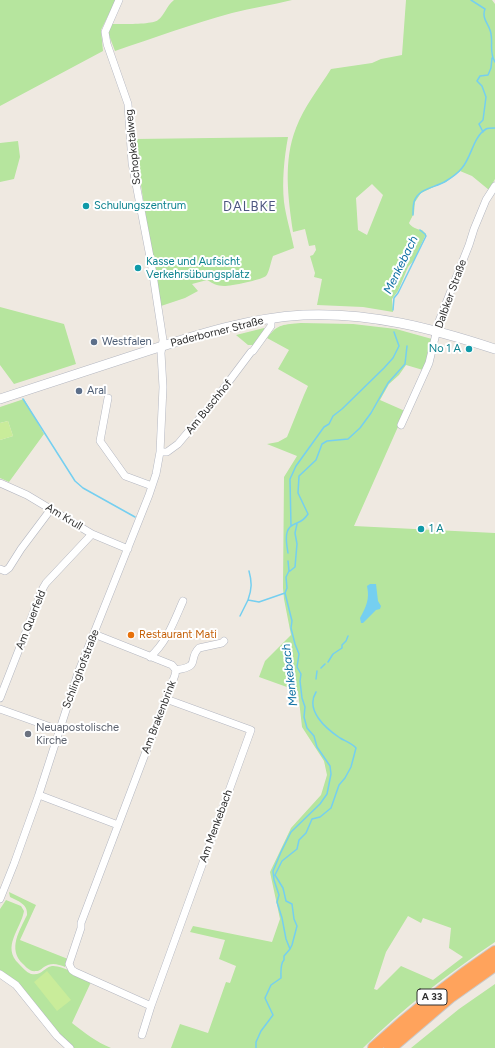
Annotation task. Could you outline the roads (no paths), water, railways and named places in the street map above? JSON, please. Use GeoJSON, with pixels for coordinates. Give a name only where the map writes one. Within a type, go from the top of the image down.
{"type":"FeatureCollection","features":[{"type":"Feature","properties":{"kind":"highway","name":"A 33"},"geometry":{"type":"LineString","coordinates":[[374,1048],[401,1023],[440,991],[495,952]]}},
{"type":"Feature","properties":{"kind":"highway","name":"A 33"},"geometry":{"type":"LineString","coordinates":[[390,1048],[404,1034],[451,996],[495,965]]}},
{"type":"Feature","properties":{"kind":"main road","name":"Paderborner Straße"},"geometry":{"type":"LineString","coordinates":[[0,398],[162,346],[228,327],[271,318],[304,315],[333,315],[394,321],[437,331],[495,349]]}},
{"type":"Feature","properties":{"kind":"street","name":"Schopketalweg"},"geometry":{"type":"LineString","coordinates":[[119,0],[105,32],[128,104],[132,163],[151,262],[163,340],[162,346]]}},
{"type":"Feature","properties":{"kind":"street","name":"Dalbker Straße"},"geometry":{"type":"LineString","coordinates":[[401,425],[429,363],[439,321],[475,226],[486,200],[495,186]]}},
{"type":"Feature","properties":{"kind":"street","name":"Am Buschhof"},"geometry":{"type":"LineString","coordinates":[[160,452],[167,452],[178,444],[215,400],[271,326],[271,318]]}},
{"type":"Feature","properties":{"kind":"street","name":"Schlinghofstraße"},"geometry":{"type":"LineString","coordinates":[[0,899],[39,795],[78,673],[152,486],[160,452],[163,387],[161,358],[162,346]]}},
{"type":"Feature","properties":{"kind":"street"},"geometry":{"type":"LineString","coordinates":[[108,398],[100,441],[126,476],[152,486]]}},
{"type":"Feature","properties":{"kind":"street","name":"Am Krull"},"geometry":{"type":"LineString","coordinates":[[0,483],[27,495],[92,534],[128,549]]}},
{"type":"Feature","properties":{"kind":"street"},"geometry":{"type":"LineString","coordinates":[[0,569],[5,571],[9,568],[21,549],[51,509]]}},
{"type":"Feature","properties":{"kind":"street","name":"Am Querfeld"},"geometry":{"type":"LineString","coordinates":[[0,698],[43,588],[92,534]]}},
{"type":"Feature","properties":{"kind":"street"},"geometry":{"type":"LineString","coordinates":[[150,657],[164,642],[183,601]]}},
{"type":"Feature","properties":{"kind":"street","name":"Am Brakenbrink"},"geometry":{"type":"LineString","coordinates":[[94,634],[172,665],[176,670],[176,675],[81,923],[81,928],[69,960],[70,967],[76,972],[151,1006]]}},
{"type":"Feature","properties":{"kind":"street"},"geometry":{"type":"LineString","coordinates":[[176,670],[189,668],[199,648],[222,643],[224,641]]}},
{"type":"Feature","properties":{"kind":"street","name":"Am Menkebach"},"geometry":{"type":"LineString","coordinates":[[142,1035],[250,730],[166,698]]}},
{"type":"Feature","properties":{"kind":"street"},"geometry":{"type":"LineString","coordinates":[[0,709],[59,730]]}},
{"type":"Feature","properties":{"kind":"street"},"geometry":{"type":"LineString","coordinates":[[39,795],[118,825]]}},
{"type":"Feature","properties":{"kind":"street"},"geometry":{"type":"LineString","coordinates":[[0,974],[16,985],[57,1036],[70,1048]]}},
{"type":"Feature","properties":{"kind":"water"},"geometry":{"type":"Polygon","coordinates":[[[370,584],[376,584],[378,601],[381,606],[380,609],[376,610],[363,623],[361,623],[360,618],[368,599],[367,586],[370,584]]]}},
{"type":"Feature","properties":{"kind":"waterway","name":"Menkebach"},"geometry":{"type":"LineString","coordinates":[[471,0],[485,9],[484,16],[492,38],[492,55],[495,62]]}},
{"type":"Feature","properties":{"kind":"waterway","name":"Menkebach"},"geometry":{"type":"LineString","coordinates":[[483,132],[479,124],[483,120],[486,97],[482,86],[477,81],[480,76],[488,75],[491,68],[492,58]]}},
{"type":"Feature","properties":{"kind":"waterway","name":"Menkebach"},"geometry":{"type":"LineString","coordinates":[[413,215],[413,207],[416,197],[423,191],[446,181],[456,174],[462,168],[475,142],[482,132],[487,129],[495,128]]}},
{"type":"Feature","properties":{"kind":"waterway","name":"Menkebach"},"geometry":{"type":"LineString","coordinates":[[393,310],[394,298],[398,293],[426,236],[420,230]]}},
{"type":"Feature","properties":{"kind":"waterway","name":"Menkebach"},"geometry":{"type":"LineString","coordinates":[[291,526],[290,479],[296,466],[324,427],[329,424],[333,416],[342,409],[393,358],[399,346],[394,332]]}},
{"type":"Feature","properties":{"kind":"waterway","name":"Menkebach"},"geometry":{"type":"LineString","coordinates":[[288,553],[286,540],[288,530],[292,525],[303,520],[308,514],[298,493],[299,476],[316,460],[322,444],[327,441],[348,439],[360,428],[371,413],[388,383],[405,364],[407,346]]}},
{"type":"Feature","properties":{"kind":"waterway"},"geometry":{"type":"LineString","coordinates":[[23,399],[75,481],[83,488],[135,517]]}},
{"type":"Feature","properties":{"kind":"waterway","name":"Menkebach"},"geometry":{"type":"LineString","coordinates":[[290,571],[295,567],[297,544],[295,533],[297,524]]}},
{"type":"Feature","properties":{"kind":"waterway","name":"Menkebach"},"geometry":{"type":"LineString","coordinates":[[256,1048],[256,1042],[261,1031],[273,1015],[265,998],[271,985],[281,978],[281,966],[284,956],[290,949],[277,902],[279,895],[274,880],[273,871],[291,832],[320,804],[327,794],[331,774],[330,766],[317,747],[314,736],[307,728],[304,717],[305,707],[302,698],[300,681],[301,674],[297,667],[299,654],[291,628],[292,621],[285,593],[287,588],[286,577],[289,571],[288,561]]}},
{"type":"Feature","properties":{"kind":"waterway"},"geometry":{"type":"LineString","coordinates":[[249,571],[251,586],[248,600],[259,602],[285,593]]}},
{"type":"Feature","properties":{"kind":"waterway"},"geometry":{"type":"LineString","coordinates":[[240,616],[248,600]]}},
{"type":"Feature","properties":{"kind":"waterway"},"geometry":{"type":"LineString","coordinates":[[328,662],[333,654],[342,648],[342,645],[348,636]]}},
{"type":"Feature","properties":{"kind":"waterway"},"geometry":{"type":"LineString","coordinates":[[321,668],[325,664]]}},
{"type":"Feature","properties":{"kind":"waterway"},"geometry":{"type":"LineString","coordinates":[[316,679],[317,671]]}},
{"type":"Feature","properties":{"kind":"waterway"},"geometry":{"type":"LineString","coordinates":[[290,949],[297,926],[294,919],[292,904],[286,901],[283,888],[275,875],[282,861],[297,849],[299,840],[306,833],[312,819],[320,817],[331,808],[339,785],[351,767],[356,748],[334,734],[318,718],[313,705],[313,699],[316,692]]}},
{"type":"Feature","properties":{"kind":"place","name":"Schulungszentrum"},"geometry":{"type":"Point","coordinates":[86,206]}},
{"type":"Feature","properties":{"kind":"place","name":"Kasse und Aufsicht Verkehrsübungsplatz"},"geometry":{"type":"Point","coordinates":[138,268]}},
{"type":"Feature","properties":{"kind":"place","name":"Westfalen"},"geometry":{"type":"Point","coordinates":[94,342]}},
{"type":"Feature","properties":{"kind":"place","name":"No 1 A"},"geometry":{"type":"Point","coordinates":[469,349]}},
{"type":"Feature","properties":{"kind":"place","name":"Aral"},"geometry":{"type":"Point","coordinates":[79,391]}},
{"type":"Feature","properties":{"kind":"place","name":"1 A"},"geometry":{"type":"Point","coordinates":[421,529]}},
{"type":"Feature","properties":{"kind":"place","name":"Restaurant Mati"},"geometry":{"type":"Point","coordinates":[131,635]}},
{"type":"Feature","properties":{"kind":"place","name":"Neuapostolische Kirche"},"geometry":{"type":"Point","coordinates":[28,734]}},
{"type":"Feature","properties":{"kind":"district","name":"DALBKE"},"geometry":{"type":"Point","coordinates":[250,207]}}]}
